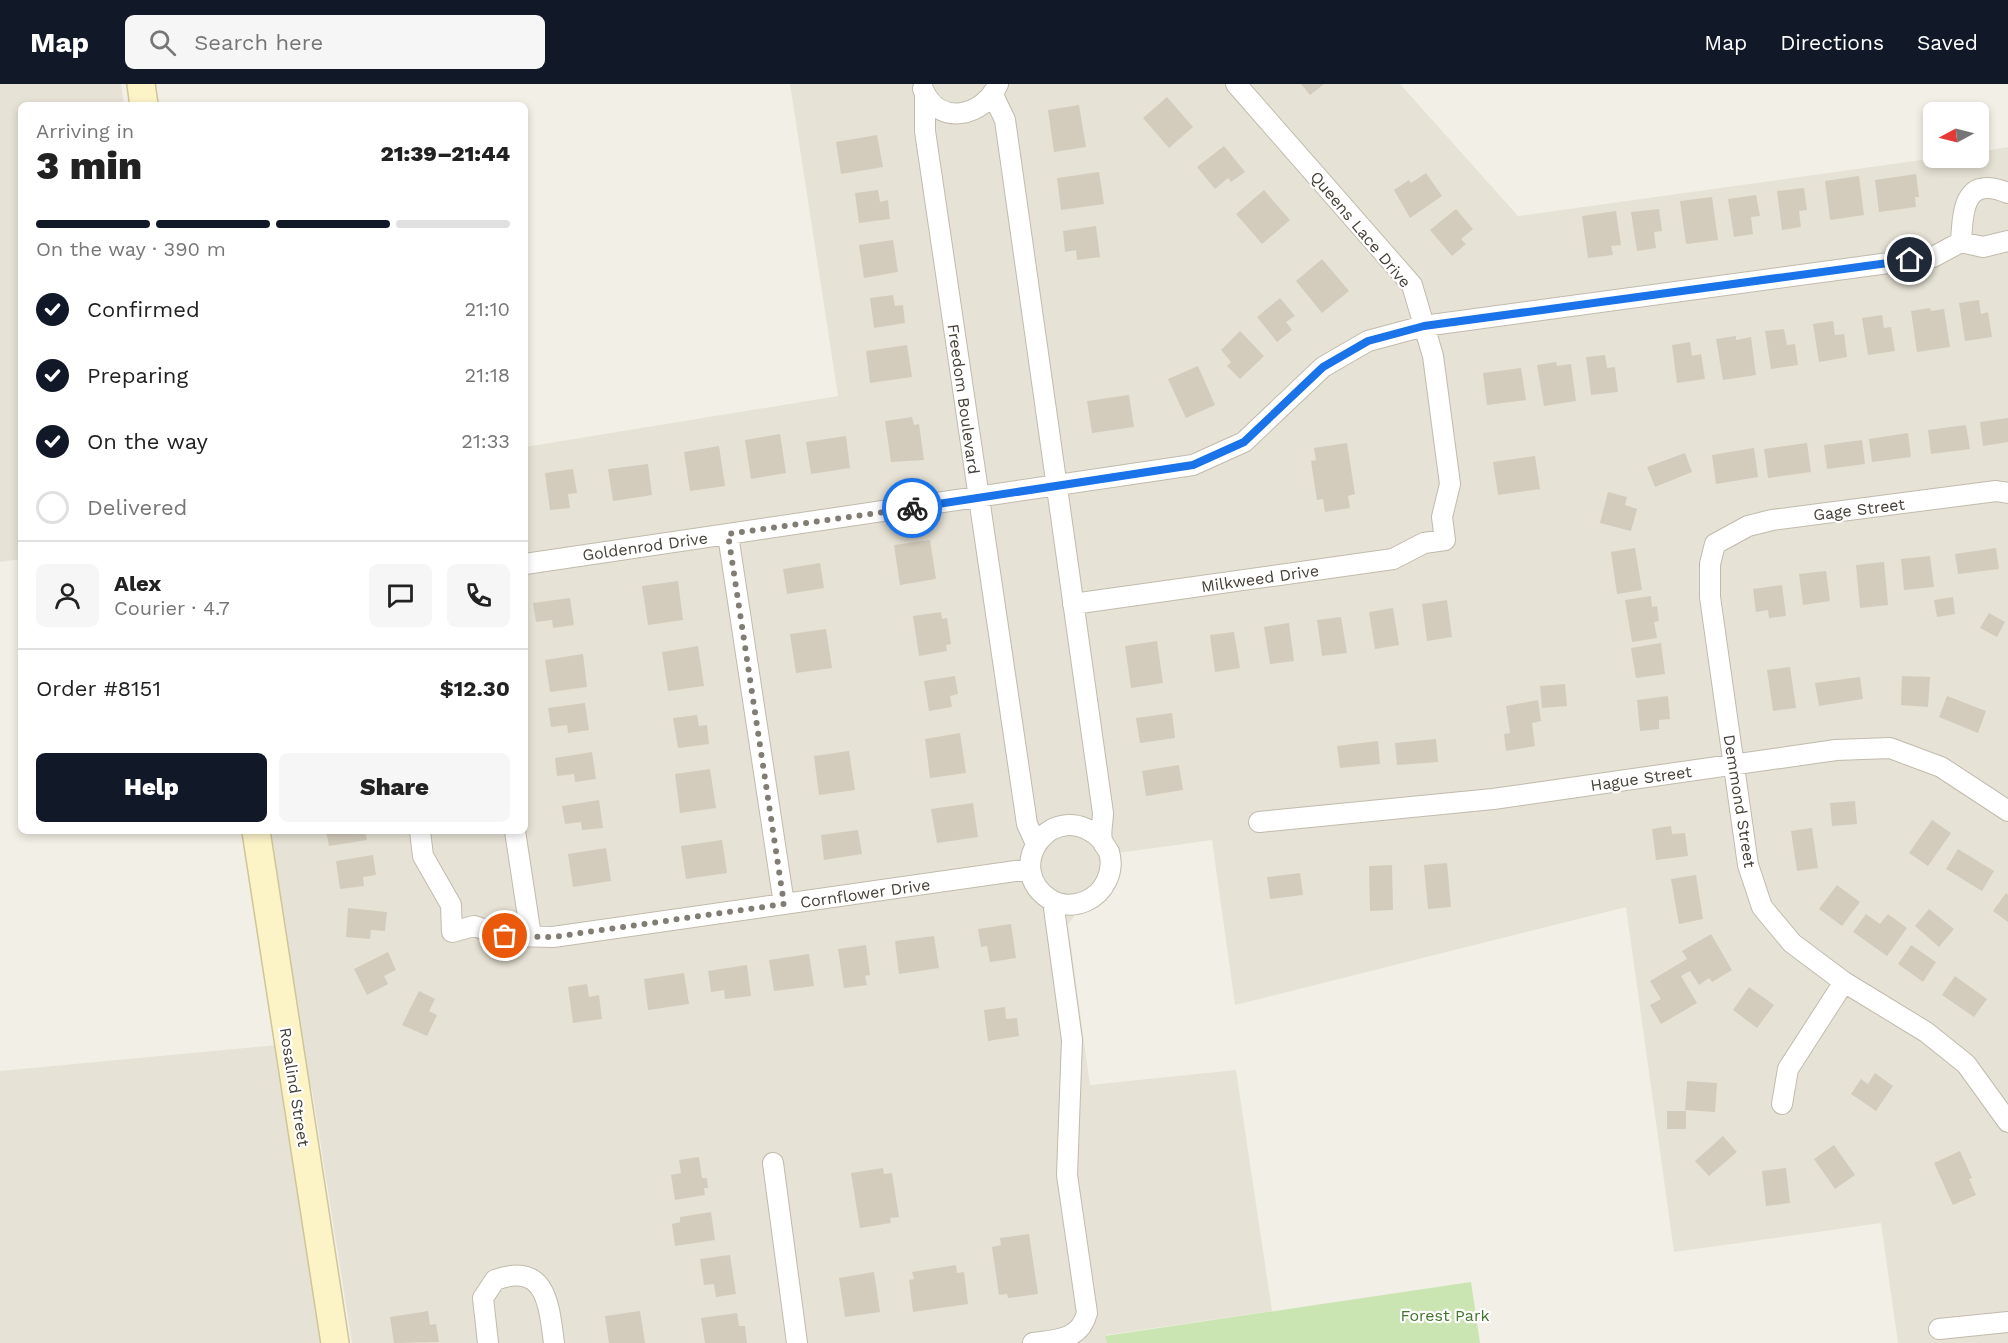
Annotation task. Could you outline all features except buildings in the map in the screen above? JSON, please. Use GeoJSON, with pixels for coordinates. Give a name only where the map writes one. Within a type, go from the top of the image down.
{"type":"FeatureCollection","features":[{"type":"Feature","properties":{"kind":"street"},"geometry":{"type":"LineString","coordinates":[[141,84],[144,102]]}},
{"type":"Feature","properties":{"kind":"street","name":"Queens Lace Drive"},"geometry":{"type":"LineString","coordinates":[[1236,84],[1412,285],[1433,356],[1450,484],[1442,517],[1444,540]]}},
{"type":"Feature","properties":{"kind":"street"},"geometry":{"type":"LineString","coordinates":[[923,89],[934,104],[945,111],[959,114],[972,112],[984,105],[996,90]]}},
{"type":"Feature","properties":{"kind":"street","name":"Freedom Boulevard"},"geometry":{"type":"LineString","coordinates":[[923,89],[925,131],[978,499],[1027,824],[1036,844]]}},
{"type":"Feature","properties":{"kind":"street"},"geometry":{"type":"LineString","coordinates":[[996,90],[1005,120],[1103,813],[1102,840]]}},
{"type":"Feature","properties":{"kind":"street"},"geometry":{"type":"LineString","coordinates":[[2008,193],[1994,187],[1977,189],[1966,200],[1961,216],[1961,242],[1983,247],[2008,241]]}},
{"type":"Feature","properties":{"kind":"street","name":"Goldenrod Drive"},"geometry":{"type":"LineString","coordinates":[[528,564],[978,499],[1193,465],[1244,442],[1323,367],[1368,341],[1424,326],[1933,257],[1961,242]]}},
{"type":"Feature","properties":{"kind":"street","name":"Gage Street"},"geometry":{"type":"LineString","coordinates":[[1715,544],[1748,526],[1772,520],[1996,491],[2008,493]]}},
{"type":"Feature","properties":{"kind":"street"},"geometry":{"type":"LineString","coordinates":[[728,534],[784,904]]}},
{"type":"Feature","properties":{"kind":"street","name":"Milkweed Drive"},"geometry":{"type":"LineString","coordinates":[[1073,604],[1393,559],[1424,543],[1444,540]]}},
{"type":"Feature","properties":{"kind":"street","name":"Demmond Street"},"geometry":{"type":"LineString","coordinates":[[1715,544],[1710,564],[1710,597],[1748,865],[1762,907],[1792,943],[1844,982],[1926,1032],[1966,1064],[2008,1122]]}},
{"type":"Feature","properties":{"kind":"street","name":"Hague Street"},"geometry":{"type":"LineString","coordinates":[[1259,822],[1493,800],[1836,750],[1890,748],[1941,767],[2008,811]]}},
{"type":"Feature","properties":{"kind":"street"},"geometry":{"type":"LineString","coordinates":[[1068,824],[1093,831],[1102,840],[1111,864],[1102,890],[1079,904],[1066,905],[1053,901],[1042,893],[1034,882],[1030,869],[1036,844],[1050,830],[1068,824]]}},
{"type":"Feature","properties":{"kind":"street","name":"Rosalind Street"},"geometry":{"type":"LineString","coordinates":[[256,834],[335,1343]]}},
{"type":"Feature","properties":{"kind":"street","name":"Cornflower Drive"},"geometry":{"type":"LineString","coordinates":[[420,834],[423,856],[451,905],[452,932],[474,926],[505,936],[553,937],[1030,869]]}},
{"type":"Feature","properties":{"kind":"street"},"geometry":{"type":"LineString","coordinates":[[515,834],[531,936]]}},
{"type":"Feature","properties":{"kind":"street"},"geometry":{"type":"LineString","coordinates":[[1033,1343],[1072,1335],[1085,1322],[1087,1312],[1067,1175],[1072,1040],[1053,901]]}},
{"type":"Feature","properties":{"kind":"street"},"geometry":{"type":"LineString","coordinates":[[1782,1104],[1788,1069],[1844,982]]}},
{"type":"Feature","properties":{"kind":"street"},"geometry":{"type":"LineString","coordinates":[[773,1163],[797,1343]]}},
{"type":"Feature","properties":{"kind":"street"},"geometry":{"type":"LineString","coordinates":[[488,1343],[483,1298],[495,1280],[518,1276],[542,1287],[548,1305],[554,1343]]}},
{"type":"Feature","properties":{"kind":"street"},"geometry":{"type":"LineString","coordinates":[[1939,1329],[2008,1322]]}},
{"type":"Feature","properties":{"kind":"shaded area"},"geometry":{"type":"Polygon","coordinates":[[[0,84],[121,84],[124,102],[18,102],[18,559],[0,562],[0,84]]]}},
{"type":"Feature","properties":{"kind":"shaded area"},"geometry":{"type":"Polygon","coordinates":[[[790,84],[1400,84],[1518,216],[1923,160],[1923,168],[1989,168],[1989,150],[2008,147],[2008,1343],[1898,1343],[1881,1223],[1674,1252],[1626,907],[1235,1005],[1212,840],[1118,853],[1068,925],[1090,1085],[1236,1070],[1272,1311],[1106,1335],[1107,1343],[352,1343],[312,1089],[303,1089],[264,834],[528,834],[528,447],[838,396],[790,84]]]}},
{"type":"Feature","properties":{"kind":"shaded area"},"geometry":{"type":"Polygon","coordinates":[[[277,1045],[322,1343],[0,1343],[0,1071],[277,1045]]]}},
{"type":"Feature","properties":{"kind":"green space","name":"Forest Park"},"geometry":{"type":"Polygon","coordinates":[[[1471,1282],[1480,1343],[1107,1343],[1105,1336],[1471,1282]]]}},
{"type":"Feature","properties":{"kind":"way so far"},"geometry":{"type":"LineString","coordinates":[[505,936],[553,937],[784,904],[728,534],[912,508]]}},
{"type":"Feature","properties":{"kind":"route"},"geometry":{"type":"LineString","coordinates":[[912,508],[1193,465],[1244,442],[1323,367],[1368,341],[1424,326],[1910,260]]}}]}
